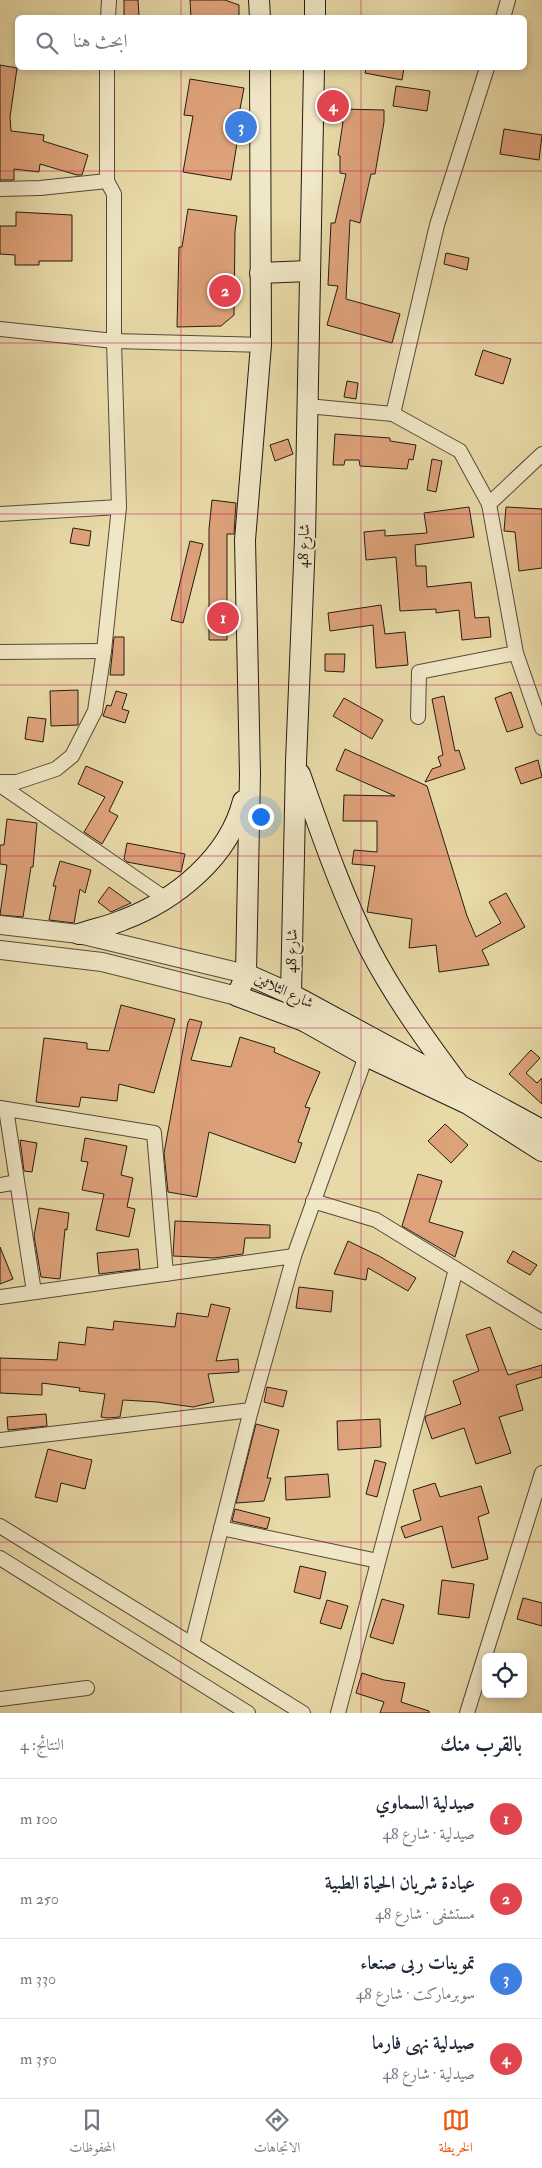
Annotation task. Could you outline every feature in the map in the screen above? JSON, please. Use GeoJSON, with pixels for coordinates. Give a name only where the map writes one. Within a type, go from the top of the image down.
{"type":"FeatureCollection","features":[{"type":"Feature","properties":{"kind":"main road"},"geometry":{"type":"LineString","coordinates":[[260,0],[260,15]]}},
{"type":"Feature","properties":{"kind":"main road"},"geometry":{"type":"LineString","coordinates":[[315,0],[315,15]]}},
{"type":"Feature","properties":{"kind":"main road"},"geometry":{"type":"LineString","coordinates":[[237,996],[246,974],[250,774],[245,540],[260,345],[260,70]]}},
{"type":"Feature","properties":{"kind":"main road","name":"شارع 48"},"geometry":{"type":"LineString","coordinates":[[304,1021],[292,994],[296,762],[305,538],[314,70]]}},
{"type":"Feature","properties":{"kind":"main road"},"geometry":{"type":"LineString","coordinates":[[260,273],[309,271]]}},
{"type":"Feature","properties":{"kind":"main road"},"geometry":{"type":"LineString","coordinates":[[296,762],[333,864],[369,948],[408,1016],[457,1082]]}},
{"type":"Feature","properties":{"kind":"main road"},"geometry":{"type":"LineString","coordinates":[[80,934],[123,920],[166,899],[211,860],[228,838],[238,819],[250,774]]}},
{"type":"Feature","properties":{"kind":"main road","name":"شارع الثلاثين"},"geometry":{"type":"LineString","coordinates":[[246,974],[292,994],[457,1082],[542,1130]]}},
{"type":"Feature","properties":{"kind":"main road","name":"شارع الثلاثين"},"geometry":{"type":"LineString","coordinates":[[237,996],[304,1021],[366,1056],[468,1104],[542,1151]]}},
{"type":"Feature","properties":{"kind":"street"},"geometry":{"type":"LineString","coordinates":[[108,15],[109,0]]}},
{"type":"Feature","properties":{"kind":"street"},"geometry":{"type":"LineString","coordinates":[[503,15],[508,0]]}},
{"type":"Feature","properties":{"kind":"street"},"geometry":{"type":"LineString","coordinates":[[0,784],[17,782],[41,775],[56,769],[72,756],[95,711],[104,651],[119,507],[114,341],[114,194],[107,181],[107,70]]}},
{"type":"Feature","properties":{"kind":"street"},"geometry":{"type":"LineString","coordinates":[[393,414],[437,225],[486,70]]}},
{"type":"Feature","properties":{"kind":"street"},"geometry":{"type":"LineString","coordinates":[[0,189],[40,188],[107,181]]}},
{"type":"Feature","properties":{"kind":"street"},"geometry":{"type":"LineString","coordinates":[[0,329],[114,341],[260,345]]}},
{"type":"Feature","properties":{"kind":"street"},"geometry":{"type":"LineString","coordinates":[[307,406],[393,414],[460,452],[489,504],[516,653],[542,728]]}},
{"type":"Feature","properties":{"kind":"street"},"geometry":{"type":"LineString","coordinates":[[489,504],[542,454]]}},
{"type":"Feature","properties":{"kind":"street"},"geometry":{"type":"LineString","coordinates":[[0,514],[119,507]]}},
{"type":"Feature","properties":{"kind":"street"},"geometry":{"type":"LineString","coordinates":[[0,652],[104,651]]}},
{"type":"Feature","properties":{"kind":"street"},"geometry":{"type":"LineString","coordinates":[[418,717],[419,672],[516,653]]}},
{"type":"Feature","properties":{"kind":"street"},"geometry":{"type":"LineString","coordinates":[[0,784],[166,899]]}},
{"type":"Feature","properties":{"kind":"street","name":"شارع الثلاثين"},"geometry":{"type":"LineString","coordinates":[[0,924],[80,934],[246,974]]}},
{"type":"Feature","properties":{"kind":"street","name":"شارع الثلاثين"},"geometry":{"type":"LineString","coordinates":[[0,950],[102,962],[237,996]]}},
{"type":"Feature","properties":{"kind":"street"},"geometry":{"type":"LineString","coordinates":[[192,1644],[251,1410],[294,1256],[366,1056]]}},
{"type":"Feature","properties":{"kind":"street"},"geometry":{"type":"LineString","coordinates":[[34,1292],[17,1182],[3,1108],[154,1132],[166,1274]]}},
{"type":"Feature","properties":{"kind":"street"},"geometry":{"type":"LineString","coordinates":[[0,1185],[17,1182]]}},
{"type":"Feature","properties":{"kind":"street"},"geometry":{"type":"LineString","coordinates":[[314,1201],[376,1220],[542,1322]]}},
{"type":"Feature","properties":{"kind":"street"},"geometry":{"type":"LineString","coordinates":[[0,1297],[294,1256]]}},
{"type":"Feature","properties":{"kind":"street"},"geometry":{"type":"LineString","coordinates":[[338,1713],[456,1269]]}},
{"type":"Feature","properties":{"kind":"street"},"geometry":{"type":"LineString","coordinates":[[0,1440],[251,1410]]}},
{"type":"Feature","properties":{"kind":"street"},"geometry":{"type":"LineString","coordinates":[[467,1713],[542,1472]]}},
{"type":"Feature","properties":{"kind":"street"},"geometry":{"type":"LineString","coordinates":[[0,1526],[303,1713]]}},
{"type":"Feature","properties":{"kind":"street"},"geometry":{"type":"LineString","coordinates":[[221,1528],[378,1562]]}},
{"type":"Feature","properties":{"kind":"street"},"geometry":{"type":"LineString","coordinates":[[0,1558],[248,1713]]}},
{"type":"Feature","properties":{"kind":"street"},"geometry":{"type":"LineString","coordinates":[[0,1699],[87,1688]]}},
{"type":"Feature","properties":{"kind":"building"},"geometry":{"type":"Polygon","coordinates":[[[124,0],[138,0],[139,15],[124,15],[124,0]]]}},
{"type":"Feature","properties":{"kind":"building"},"geometry":{"type":"Polygon","coordinates":[[[190,0],[225,0],[239,5],[239,15],[191,15],[190,0]]]}},
{"type":"Feature","properties":{"kind":"building"},"geometry":{"type":"Polygon","coordinates":[[[0,65],[15,68],[17,70],[10,117],[11,131],[44,135],[43,141],[88,155],[82,175],[40,164],[39,172],[14,169],[14,180],[0,180],[0,65]]]}},
{"type":"Feature","properties":{"kind":"building"},"geometry":{"type":"Polygon","coordinates":[[[366,70],[404,70],[402,80],[365,73],[366,70]]]}},
{"type":"Feature","properties":{"kind":"building"},"geometry":{"type":"Polygon","coordinates":[[[190,79],[244,88],[236,130],[239,131],[231,180],[183,172],[193,116],[184,115],[190,79]]]}},
{"type":"Feature","properties":{"kind":"building"},"geometry":{"type":"Polygon","coordinates":[[[396,86],[430,91],[427,111],[393,106],[396,86]]]}},
{"type":"Feature","properties":{"kind":"building"},"geometry":{"type":"Polygon","coordinates":[[[340,109],[384,110],[384,122],[375,174],[371,174],[360,223],[350,220],[346,299],[400,314],[392,343],[327,325],[338,286],[328,285],[331,223],[335,223],[346,174],[340,173],[340,156],[338,155],[343,122],[339,121],[340,109]]]}},
{"type":"Feature","properties":{"kind":"building"},"geometry":{"type":"Polygon","coordinates":[[[504,129],[542,135],[539,160],[500,154],[504,129]]]}},
{"type":"Feature","properties":{"kind":"building"},"geometry":{"type":"Polygon","coordinates":[[[188,209],[237,216],[235,231],[234,315],[221,326],[177,327],[179,247],[182,247],[188,209]]]}},
{"type":"Feature","properties":{"kind":"building"},"geometry":{"type":"Polygon","coordinates":[[[16,212],[72,215],[72,261],[39,261],[39,265],[15,265],[15,255],[0,254],[0,226],[16,226],[16,212]]]}},
{"type":"Feature","properties":{"kind":"building"},"geometry":{"type":"Polygon","coordinates":[[[446,253],[469,258],[467,270],[444,264],[446,253]]]}},
{"type":"Feature","properties":{"kind":"building"},"geometry":{"type":"Polygon","coordinates":[[[483,350],[511,359],[503,384],[475,375],[483,350]]]}},
{"type":"Feature","properties":{"kind":"building"},"geometry":{"type":"Polygon","coordinates":[[[347,381],[358,383],[356,399],[344,397],[347,381]]]}},
{"type":"Feature","properties":{"kind":"building"},"geometry":{"type":"Polygon","coordinates":[[[335,434],[390,438],[390,441],[416,445],[413,460],[409,459],[407,469],[360,466],[359,460],[345,460],[344,465],[333,465],[335,434]]]}},
{"type":"Feature","properties":{"kind":"building"},"geometry":{"type":"Polygon","coordinates":[[[288,439],[293,454],[275,461],[270,445],[288,439]]]}},
{"type":"Feature","properties":{"kind":"building"},"geometry":{"type":"Polygon","coordinates":[[[432,459],[442,461],[436,492],[427,490],[432,459]]]}},
{"type":"Feature","properties":{"kind":"building"},"geometry":{"type":"Polygon","coordinates":[[[212,500],[236,503],[234,534],[227,534],[227,640],[209,640],[209,529],[212,500]]]}},
{"type":"Feature","properties":{"kind":"building"},"geometry":{"type":"Polygon","coordinates":[[[469,507],[474,537],[415,545],[416,566],[426,566],[427,587],[471,582],[475,618],[489,617],[491,637],[462,640],[459,610],[436,613],[436,609],[400,611],[396,557],[366,560],[364,532],[385,530],[385,536],[427,533],[424,513],[469,507]]]}},
{"type":"Feature","properties":{"kind":"building"},"geometry":{"type":"Polygon","coordinates":[[[506,507],[542,509],[542,568],[519,571],[515,532],[504,531],[506,507]]]}},
{"type":"Feature","properties":{"kind":"building"},"geometry":{"type":"Polygon","coordinates":[[[73,528],[91,531],[89,546],[70,543],[73,528]]]}},
{"type":"Feature","properties":{"kind":"building"},"geometry":{"type":"Polygon","coordinates":[[[190,541],[203,544],[183,623],[171,620],[190,541]]]}},
{"type":"Feature","properties":{"kind":"building"},"geometry":{"type":"Polygon","coordinates":[[[381,605],[385,634],[405,632],[408,665],[376,668],[373,625],[330,631],[328,613],[381,605]]]}},
{"type":"Feature","properties":{"kind":"building"},"geometry":{"type":"Polygon","coordinates":[[[114,637],[124,637],[124,675],[110,675],[114,637]]]}},
{"type":"Feature","properties":{"kind":"building"},"geometry":{"type":"Polygon","coordinates":[[[325,654],[345,654],[344,672],[325,671],[325,654]]]}},
{"type":"Feature","properties":{"kind":"building"},"geometry":{"type":"Polygon","coordinates":[[[78,690],[78,725],[51,726],[50,691],[78,690]]]}},
{"type":"Feature","properties":{"kind":"building"},"geometry":{"type":"Polygon","coordinates":[[[116,691],[127,694],[122,709],[129,711],[125,723],[103,716],[107,705],[111,706],[116,691]]]}},
{"type":"Feature","properties":{"kind":"building"},"geometry":{"type":"Polygon","coordinates":[[[511,692],[523,727],[507,732],[495,698],[511,692]]]}},
{"type":"Feature","properties":{"kind":"building"},"geometry":{"type":"Polygon","coordinates":[[[444,696],[455,751],[459,750],[465,769],[425,782],[432,769],[441,766],[438,757],[443,755],[432,699],[444,696]]]}},
{"type":"Feature","properties":{"kind":"building"},"geometry":{"type":"Polygon","coordinates":[[[344,698],[383,720],[372,739],[333,716],[344,698]]]}},
{"type":"Feature","properties":{"kind":"building"},"geometry":{"type":"Polygon","coordinates":[[[28,717],[46,719],[43,742],[25,739],[28,717]]]}},
{"type":"Feature","properties":{"kind":"building"},"geometry":{"type":"Polygon","coordinates":[[[345,749],[427,786],[467,916],[476,937],[501,923],[489,902],[506,893],[525,927],[482,950],[489,965],[439,972],[436,945],[409,948],[412,919],[367,912],[375,866],[352,864],[354,850],[377,852],[377,821],[343,821],[344,795],[395,796],[336,770],[345,749]]]}},
{"type":"Feature","properties":{"kind":"building"},"geometry":{"type":"Polygon","coordinates":[[[538,760],[542,777],[521,784],[515,768],[538,760]]]}},
{"type":"Feature","properties":{"kind":"building"},"geometry":{"type":"Polygon","coordinates":[[[86,766],[123,782],[109,811],[118,816],[102,844],[84,832],[105,797],[78,784],[86,766]]]}},
{"type":"Feature","properties":{"kind":"building"},"geometry":{"type":"Polygon","coordinates":[[[7,819],[37,823],[33,867],[31,867],[23,917],[0,915],[7,865],[0,864],[0,845],[4,845],[7,819]]]}},
{"type":"Feature","properties":{"kind":"building"},"geometry":{"type":"Polygon","coordinates":[[[127,843],[185,854],[181,872],[127,862],[124,859],[127,843]]]}},
{"type":"Feature","properties":{"kind":"building"},"geometry":{"type":"Polygon","coordinates":[[[60,861],[91,870],[85,893],[80,889],[74,923],[49,920],[56,886],[53,886],[60,861]]]}},
{"type":"Feature","properties":{"kind":"building"},"geometry":{"type":"Polygon","coordinates":[[[109,887],[131,903],[111,912],[98,902],[109,887]]]}},
{"type":"Feature","properties":{"kind":"building"},"geometry":{"type":"Polygon","coordinates":[[[121,1005],[175,1019],[154,1093],[119,1084],[117,1101],[81,1097],[79,1107],[36,1102],[44,1038],[87,1043],[87,1049],[109,1051],[121,1005]]]}},
{"type":"Feature","properties":{"kind":"building"},"geometry":{"type":"Polygon","coordinates":[[[190,1019],[202,1022],[191,1060],[231,1067],[240,1037],[275,1048],[274,1052],[320,1072],[305,1107],[310,1108],[298,1142],[302,1143],[295,1163],[209,1132],[197,1197],[168,1192],[164,1153],[190,1019]]]}},
{"type":"Feature","properties":{"kind":"building"},"geometry":{"type":"Polygon","coordinates":[[[531,1050],[540,1058],[526,1073],[537,1083],[542,1078],[542,1104],[509,1074],[531,1050]]]}},
{"type":"Feature","properties":{"kind":"building"},"geometry":{"type":"Polygon","coordinates":[[[445,1124],[468,1145],[451,1163],[428,1141],[445,1124]]]}},
{"type":"Feature","properties":{"kind":"building"},"geometry":{"type":"Polygon","coordinates":[[[85,1138],[127,1146],[121,1175],[133,1178],[127,1207],[135,1209],[129,1237],[96,1230],[104,1194],[82,1190],[88,1162],[81,1161],[85,1138]]]}},
{"type":"Feature","properties":{"kind":"building"},"geometry":{"type":"Polygon","coordinates":[[[20,1140],[37,1143],[32,1172],[24,1171],[20,1140]]]}},
{"type":"Feature","properties":{"kind":"building"},"geometry":{"type":"Polygon","coordinates":[[[418,1174],[442,1181],[429,1222],[463,1232],[455,1257],[402,1226],[418,1174]]]}},
{"type":"Feature","properties":{"kind":"building"},"geometry":{"type":"Polygon","coordinates":[[[39,1208],[69,1213],[67,1230],[65,1229],[60,1279],[41,1277],[34,1236],[39,1208]]]}},
{"type":"Feature","properties":{"kind":"building"},"geometry":{"type":"Polygon","coordinates":[[[175,1221],[270,1225],[270,1238],[245,1238],[243,1254],[214,1258],[173,1256],[175,1221]]]}},
{"type":"Feature","properties":{"kind":"building"},"geometry":{"type":"Polygon","coordinates":[[[348,1241],[379,1256],[416,1278],[408,1291],[368,1268],[366,1280],[334,1274],[348,1241]]]}},
{"type":"Feature","properties":{"kind":"building"},"geometry":{"type":"Polygon","coordinates":[[[0,1247],[13,1279],[0,1284],[0,1247]]]}},
{"type":"Feature","properties":{"kind":"building"},"geometry":{"type":"Polygon","coordinates":[[[138,1249],[140,1269],[99,1274],[97,1253],[138,1249]]]}},
{"type":"Feature","properties":{"kind":"building"},"geometry":{"type":"Polygon","coordinates":[[[513,1251],[537,1265],[530,1275],[507,1262],[513,1251]]]}},
{"type":"Feature","properties":{"kind":"building"},"geometry":{"type":"Polygon","coordinates":[[[299,1287],[333,1291],[331,1312],[296,1308],[299,1287]]]}},
{"type":"Feature","properties":{"kind":"building"},"geometry":{"type":"Polygon","coordinates":[[[211,1304],[230,1308],[216,1361],[238,1359],[239,1372],[208,1374],[214,1402],[193,1407],[123,1400],[120,1417],[107,1418],[101,1417],[105,1394],[79,1391],[80,1388],[42,1383],[42,1395],[0,1393],[0,1358],[57,1360],[59,1342],[85,1345],[87,1327],[113,1330],[114,1321],[175,1327],[177,1313],[208,1317],[211,1304]]]}},
{"type":"Feature","properties":{"kind":"building"},"geometry":{"type":"Polygon","coordinates":[[[490,1327],[508,1375],[542,1365],[542,1377],[516,1385],[523,1410],[499,1417],[511,1453],[476,1464],[464,1428],[432,1439],[425,1419],[426,1416],[461,1404],[453,1381],[479,1371],[466,1335],[490,1327]]]}},
{"type":"Feature","properties":{"kind":"building"},"geometry":{"type":"Polygon","coordinates":[[[267,1387],[287,1391],[283,1407],[264,1402],[267,1387]]]}},
{"type":"Feature","properties":{"kind":"building"},"geometry":{"type":"Polygon","coordinates":[[[46,1414],[47,1426],[8,1430],[7,1417],[46,1414]]]}},
{"type":"Feature","properties":{"kind":"building"},"geometry":{"type":"Polygon","coordinates":[[[380,1419],[381,1447],[338,1450],[337,1421],[380,1419]]]}},
{"type":"Feature","properties":{"kind":"building"},"geometry":{"type":"Polygon","coordinates":[[[256,1424],[279,1430],[267,1478],[271,1478],[264,1501],[236,1503],[256,1424]]]}},
{"type":"Feature","properties":{"kind":"building"},"geometry":{"type":"Polygon","coordinates":[[[48,1449],[92,1460],[85,1489],[61,1483],[57,1502],[35,1497],[48,1449]]]}},
{"type":"Feature","properties":{"kind":"building"},"geometry":{"type":"Polygon","coordinates":[[[375,1460],[386,1463],[377,1497],[366,1494],[375,1460]]]}},
{"type":"Feature","properties":{"kind":"building"},"geometry":{"type":"Polygon","coordinates":[[[328,1474],[330,1497],[286,1500],[285,1477],[328,1474]]]}},
{"type":"Feature","properties":{"kind":"building"},"geometry":{"type":"Polygon","coordinates":[[[435,1483],[440,1497],[481,1486],[489,1513],[478,1517],[488,1559],[452,1568],[442,1526],[405,1538],[401,1527],[421,1520],[413,1490],[435,1483]]]}},
{"type":"Feature","properties":{"kind":"building"},"geometry":{"type":"Polygon","coordinates":[[[235,1509],[270,1518],[267,1529],[232,1521],[235,1509]]]}},
{"type":"Feature","properties":{"kind":"building"},"geometry":{"type":"Polygon","coordinates":[[[300,1566],[326,1572],[320,1599],[294,1592],[300,1566]]]}},
{"type":"Feature","properties":{"kind":"building"},"geometry":{"type":"Polygon","coordinates":[[[442,1580],[474,1584],[469,1618],[438,1614],[442,1580]]]}},
{"type":"Feature","properties":{"kind":"building"},"geometry":{"type":"Polygon","coordinates":[[[523,1598],[542,1603],[542,1626],[517,1619],[523,1598]]]}},
{"type":"Feature","properties":{"kind":"building"},"geometry":{"type":"Polygon","coordinates":[[[382,1599],[404,1605],[393,1644],[370,1637],[382,1599]]]}},
{"type":"Feature","properties":{"kind":"building"},"geometry":{"type":"Polygon","coordinates":[[[327,1600],[348,1606],[341,1629],[320,1623],[327,1600]]]}},
{"type":"Feature","properties":{"kind":"building"},"geometry":{"type":"Polygon","coordinates":[[[362,1673],[384,1680],[405,1683],[401,1702],[429,1711],[429,1713],[380,1713],[384,1702],[356,1693],[362,1673]]]}},
{"type":"Feature","properties":{"kind":"place","name":"صيدلية نهى فارما"},"geometry":{"type":"Point","coordinates":[333,106]}},
{"type":"Feature","properties":{"kind":"place","name":"تموينات ربى صنعاء"},"geometry":{"type":"Point","coordinates":[241,127]}},
{"type":"Feature","properties":{"kind":"place","name":"عيادة شريان الحياة الطبية"},"geometry":{"type":"Point","coordinates":[225,291]}},
{"type":"Feature","properties":{"kind":"place","name":"صيدلية السماوي"},"geometry":{"type":"Point","coordinates":[223,618]}}]}
